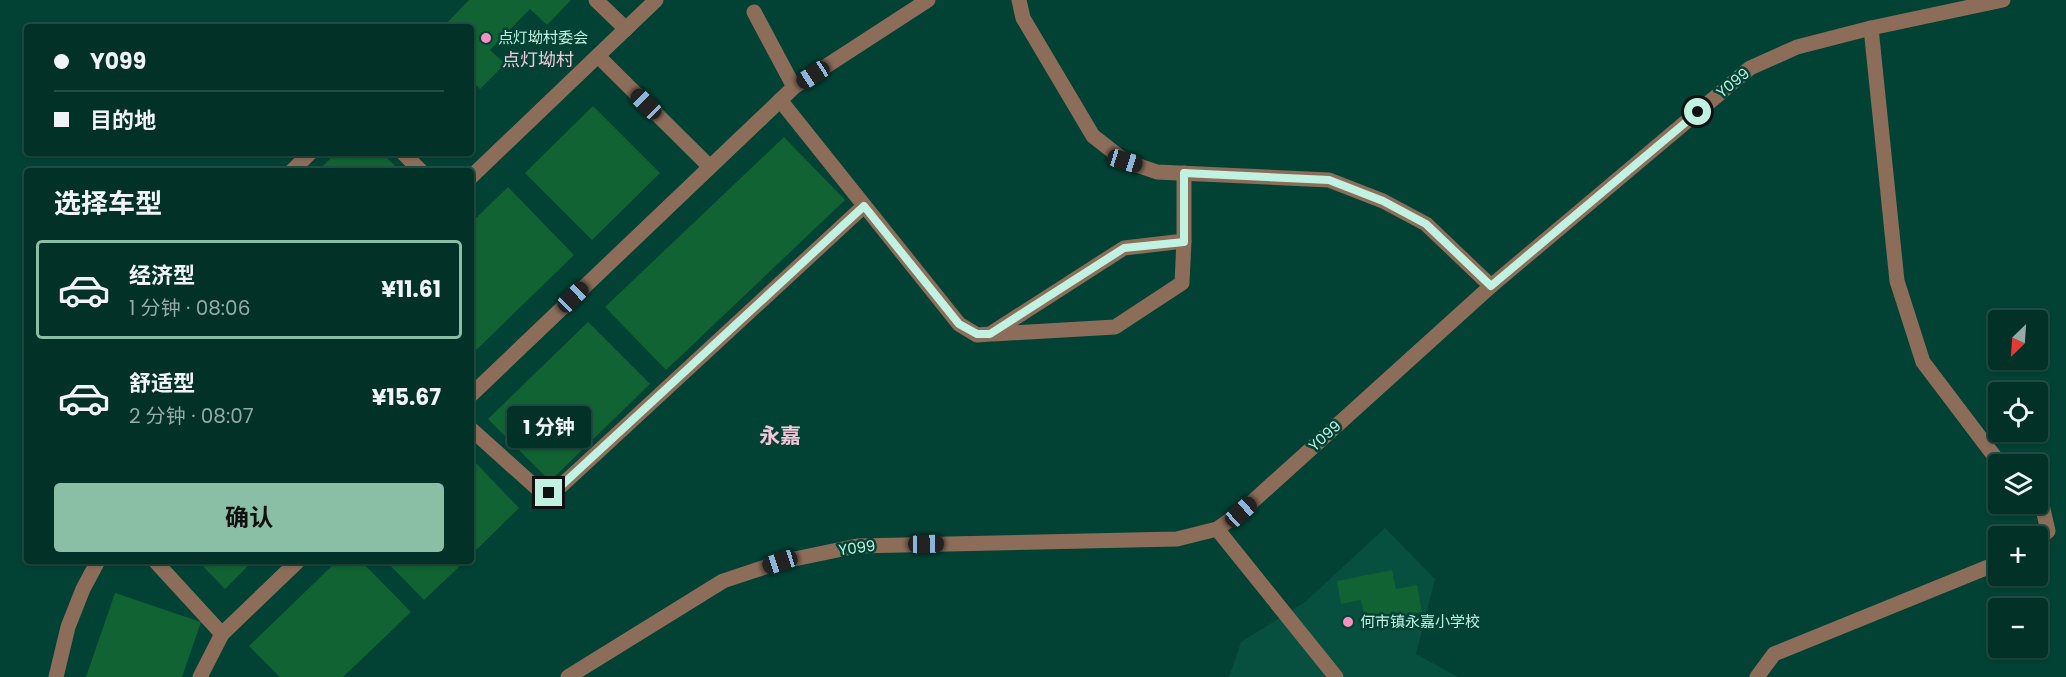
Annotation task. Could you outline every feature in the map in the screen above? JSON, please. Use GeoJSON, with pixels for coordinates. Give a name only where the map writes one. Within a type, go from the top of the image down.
{"type":"FeatureCollection","features":[{"type":"Feature","properties":{"kind":"street"},"geometry":{"type":"LineString","coordinates":[[596,0],[626,29]]}},
{"type":"Feature","properties":{"kind":"street"},"geometry":{"type":"LineString","coordinates":[[474,174],[656,0]]}},
{"type":"Feature","properties":{"kind":"street"},"geometry":{"type":"LineString","coordinates":[[474,392],[794,87],[928,0]]}},
{"type":"Feature","properties":{"kind":"street"},"geometry":{"type":"LineString","coordinates":[[1019,0],[1023,18],[1093,136],[1125,161],[1157,171],[1329,180],[1383,201],[1426,224],[1491,286]]}},
{"type":"Feature","properties":{"kind":"street","name":"Y099"},"geometry":{"type":"LineString","coordinates":[[568,677],[723,580],[780,562],[858,546],[1177,539],[1217,529],[1241,512],[1491,286],[1750,69],[1797,47],[1871,28],[2003,0]]}},
{"type":"Feature","properties":{"kind":"street"},"geometry":{"type":"LineString","coordinates":[[754,12],[794,87]]}},
{"type":"Feature","properties":{"kind":"street"},"geometry":{"type":"LineString","coordinates":[[1871,28],[1897,281],[1923,362],[1993,454]]}},
{"type":"Feature","properties":{"kind":"street"},"geometry":{"type":"LineString","coordinates":[[598,56],[710,167]]}},
{"type":"Feature","properties":{"kind":"street"},"geometry":{"type":"LineString","coordinates":[[780,100],[959,324],[977,334],[1115,327],[1182,283],[1184,173]]}},
{"type":"Feature","properties":{"kind":"street"},"geometry":{"type":"LineString","coordinates":[[295,168],[307,156]]}},
{"type":"Feature","properties":{"kind":"street"},"geometry":{"type":"LineString","coordinates":[[406,156],[418,168]]}},
{"type":"Feature","properties":{"kind":"street"},"geometry":{"type":"LineString","coordinates":[[474,432],[540,491],[549,493],[571,477],[864,206]]}},
{"type":"Feature","properties":{"kind":"street"},"geometry":{"type":"LineString","coordinates":[[990,334],[1124,248],[1184,242]]}},
{"type":"Feature","properties":{"kind":"street"},"geometry":{"type":"LineString","coordinates":[[1217,529],[1336,677]]}},
{"type":"Feature","properties":{"kind":"street"},"geometry":{"type":"LineString","coordinates":[[56,677],[68,627],[83,589],[96,564]]}},
{"type":"Feature","properties":{"kind":"street"},"geometry":{"type":"LineString","coordinates":[[158,564],[222,634]]}},
{"type":"Feature","properties":{"kind":"street"},"geometry":{"type":"LineString","coordinates":[[203,675],[222,634],[295,564]]}},
{"type":"Feature","properties":{"kind":"street"},"geometry":{"type":"LineString","coordinates":[[1757,677],[1774,654],[1988,567]]}},
{"type":"Feature","properties":{"kind":"shaded area","name":"何市镇永嘉小学校"},"geometry":{"type":"Polygon","coordinates":[[[1385,528],[1435,579],[1416,654],[1458,677],[1229,677],[1241,642],[1305,602],[1385,528]]]}},
{"type":"Feature","properties":{"kind":"building","name":"点灯坳村委会"},"geometry":{"type":"Polygon","coordinates":[[[469,0],[571,0],[547,25],[530,9],[490,50],[505,64],[480,89],[474,83],[474,24],[446,24],[469,0]]]}},
{"type":"Feature","properties":{"kind":"building"},"geometry":{"type":"Polygon","coordinates":[[[593,106],[660,173],[592,240],[525,173],[593,106]]]}},
{"type":"Feature","properties":{"kind":"building"},"geometry":{"type":"Polygon","coordinates":[[[784,137],[845,200],[666,370],[605,307],[784,137]]]}},
{"type":"Feature","properties":{"kind":"building"},"geometry":{"type":"Polygon","coordinates":[[[333,156],[385,156],[397,168],[321,168],[333,156]]]}},
{"type":"Feature","properties":{"kind":"building"},"geometry":{"type":"Polygon","coordinates":[[[508,187],[574,255],[474,352],[474,220],[508,187]]]}},
{"type":"Feature","properties":{"kind":"building"},"geometry":{"type":"Polygon","coordinates":[[[588,322],[650,384],[550,481],[488,419],[588,322]]]}},
{"type":"Feature","properties":{"kind":"building"},"geometry":{"type":"Polygon","coordinates":[[[474,461],[519,508],[474,552],[474,461]]]}},
{"type":"Feature","properties":{"kind":"building"},"geometry":{"type":"Polygon","coordinates":[[[201,564],[250,564],[225,589],[201,564]]]}},
{"type":"Feature","properties":{"kind":"building"},"geometry":{"type":"Polygon","coordinates":[[[334,564],[364,564],[411,612],[343,677],[280,677],[249,646],[334,564]]]}},
{"type":"Feature","properties":{"kind":"building"},"geometry":{"type":"Polygon","coordinates":[[[389,564],[462,564],[424,600],[389,564]]]}},
{"type":"Feature","properties":{"kind":"building"},"geometry":{"type":"Polygon","coordinates":[[[1392,570],[1396,589],[1417,585],[1422,612],[1366,623],[1361,600],[1341,604],[1337,581],[1392,570]]]}},
{"type":"Feature","properties":{"kind":"building"},"geometry":{"type":"Polygon","coordinates":[[[115,593],[201,622],[182,677],[86,677],[115,593]]]}},
{"type":"Feature","properties":{"kind":"place","name":"点灯坳村委会"},"geometry":{"type":"Point","coordinates":[486,38]}},
{"type":"Feature","properties":{"kind":"place","name":"何市镇永嘉小学校"},"geometry":{"type":"Point","coordinates":[1348,622]}},
{"type":"Feature","properties":{"kind":"district","name":"点灯坳村"},"geometry":{"type":"Point","coordinates":[538,60]}},
{"type":"Feature","properties":{"kind":"district","name":"永嘉"},"geometry":{"type":"Point","coordinates":[780,436]}},
{"type":"Feature","properties":{"kind":"route"},"geometry":{"type":"LineString","coordinates":[[549,493],[562,485],[864,206],[959,324],[977,334],[990,334],[1124,248],[1184,242],[1184,173],[1329,180],[1383,201],[1426,224],[1491,286],[1698,112]]}}]}
